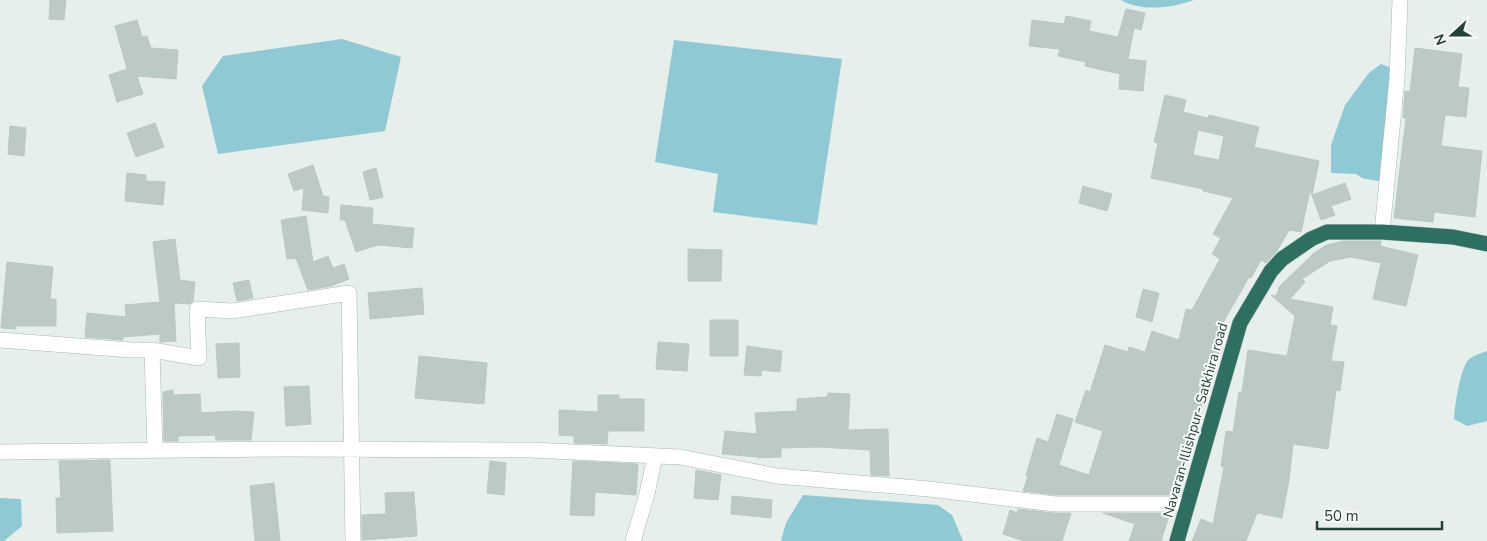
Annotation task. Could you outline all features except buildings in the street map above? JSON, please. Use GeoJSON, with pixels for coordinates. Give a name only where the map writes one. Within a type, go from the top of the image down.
{"type":"FeatureCollection","features":[{"type":"Feature","properties":{"kind":"highway","name":"Navaran-Illishpur- Satkhira road"},"geometry":{"type":"LineString","coordinates":[[1177,541],[1240,323],[1282,259],[1311,239],[1327,232],[1382,232],[1453,236],[1487,244]]}},
{"type":"Feature","properties":{"kind":"street"},"geometry":{"type":"LineString","coordinates":[[1382,232],[1397,78],[1400,0]]}},
{"type":"Feature","properties":{"kind":"street"},"geometry":{"type":"LineString","coordinates":[[0,340],[152,350],[199,358],[197,309],[232,312],[349,293],[353,541]]}},
{"type":"Feature","properties":{"kind":"street"},"geometry":{"type":"LineString","coordinates":[[152,350],[154,451]]}},
{"type":"Feature","properties":{"kind":"street"},"geometry":{"type":"LineString","coordinates":[[0,452],[351,449],[531,450],[680,458],[777,476],[929,489],[1054,504],[1187,504]]}},
{"type":"Feature","properties":{"kind":"street"},"geometry":{"type":"LineString","coordinates":[[632,541],[647,494],[655,456]]}},
{"type":"Feature","properties":{"kind":"water"},"geometry":{"type":"Polygon","coordinates":[[[1121,0],[1194,0],[1157,8],[1129,4],[1121,0]]]}},
{"type":"Feature","properties":{"kind":"water"},"geometry":{"type":"Polygon","coordinates":[[[342,39],[401,57],[385,131],[218,154],[202,86],[223,56],[342,39]]]}},
{"type":"Feature","properties":{"kind":"water"},"geometry":{"type":"Polygon","coordinates":[[[674,40],[842,59],[817,225],[713,212],[718,174],[655,162],[674,40]]]}},
{"type":"Feature","properties":{"kind":"water"},"geometry":{"type":"Polygon","coordinates":[[[1381,64],[1389,67],[1394,75],[1383,182],[1362,178],[1356,174],[1331,173],[1331,145],[1345,105],[1369,73],[1381,64]]]}},
{"type":"Feature","properties":{"kind":"water"},"geometry":{"type":"Polygon","coordinates":[[[1487,351],[1487,421],[1467,426],[1454,419],[1461,376],[1466,363],[1470,359],[1487,351]]]}},
{"type":"Feature","properties":{"kind":"water"},"geometry":{"type":"Polygon","coordinates":[[[803,495],[938,505],[952,515],[963,541],[781,541],[786,523],[803,495]]]}},
{"type":"Feature","properties":{"kind":"water"},"geometry":{"type":"Polygon","coordinates":[[[0,498],[21,499],[22,526],[4,541],[0,541],[0,498]]]}}]}
